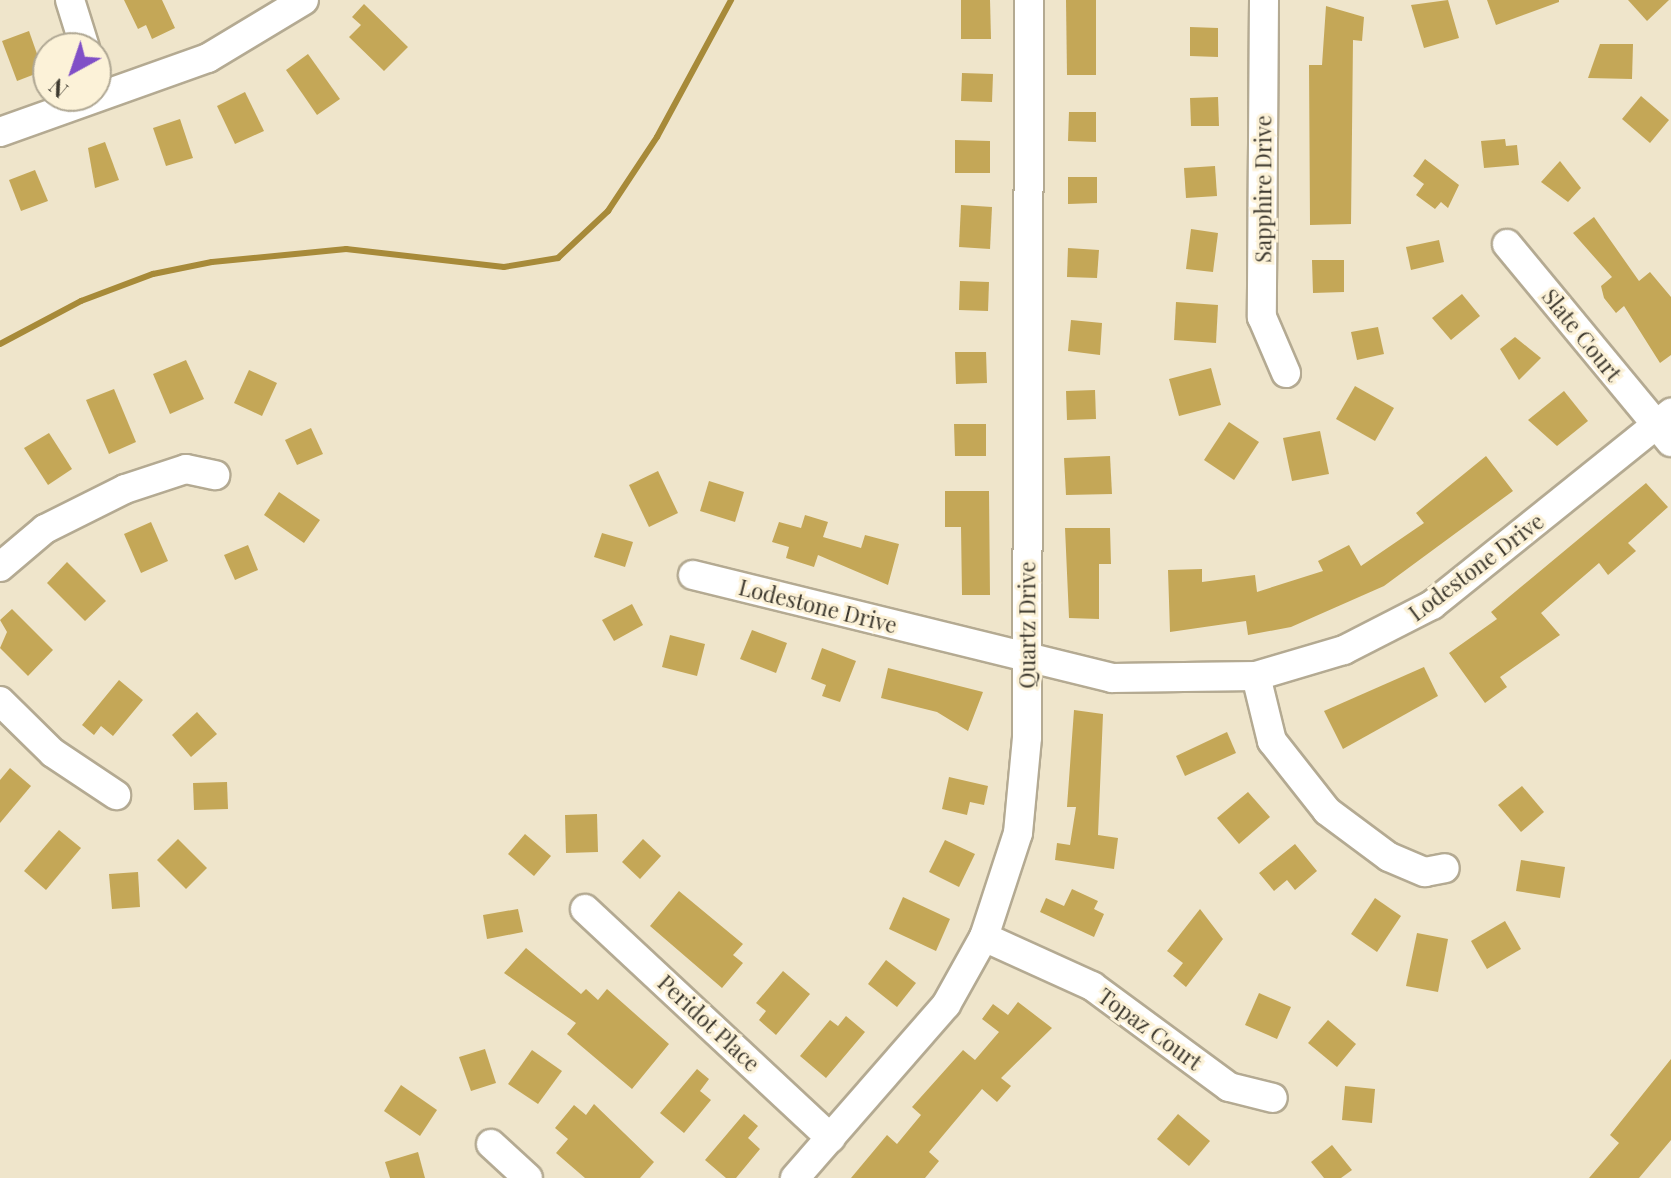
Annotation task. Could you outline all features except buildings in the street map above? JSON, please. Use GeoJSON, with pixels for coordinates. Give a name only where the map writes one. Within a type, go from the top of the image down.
{"type":"FeatureCollection","features":[{"type":"Feature","properties":{"kind":"street"},"geometry":{"type":"LineString","coordinates":[[70,0],[80,32]]}},
{"type":"Feature","properties":{"kind":"street"},"geometry":{"type":"LineString","coordinates":[[112,85],[208,58],[304,0]]}},
{"type":"Feature","properties":{"kind":"street","name":"Quartz Drive"},"geometry":{"type":"LineString","coordinates":[[795,1178],[931,1026],[984,937],[1020,817],[1027,657],[1029,0]]}},
{"type":"Feature","properties":{"kind":"street","name":"Sapphire Drive"},"geometry":{"type":"LineString","coordinates":[[1264,0],[1262,317],[1286,373]]}},
{"type":"Feature","properties":{"kind":"street"},"geometry":{"type":"LineString","coordinates":[[0,132],[46,112]]}},
{"type":"Feature","properties":{"kind":"street","name":"Slate Court"},"geometry":{"type":"LineString","coordinates":[[1507,244],[1666,427]]}},
{"type":"Feature","properties":{"kind":"street","name":"Lodestone Drive"},"geometry":{"type":"LineString","coordinates":[[693,575],[1027,657],[1151,682],[1256,676],[1344,650],[1432,605],[1666,427]]}},
{"type":"Feature","properties":{"kind":"street"},"geometry":{"type":"LineString","coordinates":[[0,567],[45,529],[125,489],[186,469],[215,475]]}},
{"type":"Feature","properties":{"kind":"street"},"geometry":{"type":"LineString","coordinates":[[1256,676],[1272,741],[1327,811],[1389,857],[1425,872],[1445,868]]}},
{"type":"Feature","properties":{"kind":"street"},"geometry":{"type":"LineString","coordinates":[[0,701],[53,753],[116,795]]}},
{"type":"Feature","properties":{"kind":"street","name":"Peridot Place"},"geometry":{"type":"LineString","coordinates":[[585,909],[831,1138]]}},
{"type":"Feature","properties":{"kind":"street","name":"Topaz Court"},"geometry":{"type":"LineString","coordinates":[[984,937],[1092,986],[1229,1087],[1273,1098]]}},
{"type":"Feature","properties":{"kind":"street"},"geometry":{"type":"LineString","coordinates":[[491,1144],[528,1178]]}},
{"type":"Feature","properties":{"kind":"waterway"},"geometry":{"type":"LineString","coordinates":[[0,344],[81,301],[153,274],[212,262],[346,249],[504,267],[558,258],[608,211],[657,137],[731,0]]}}]}
